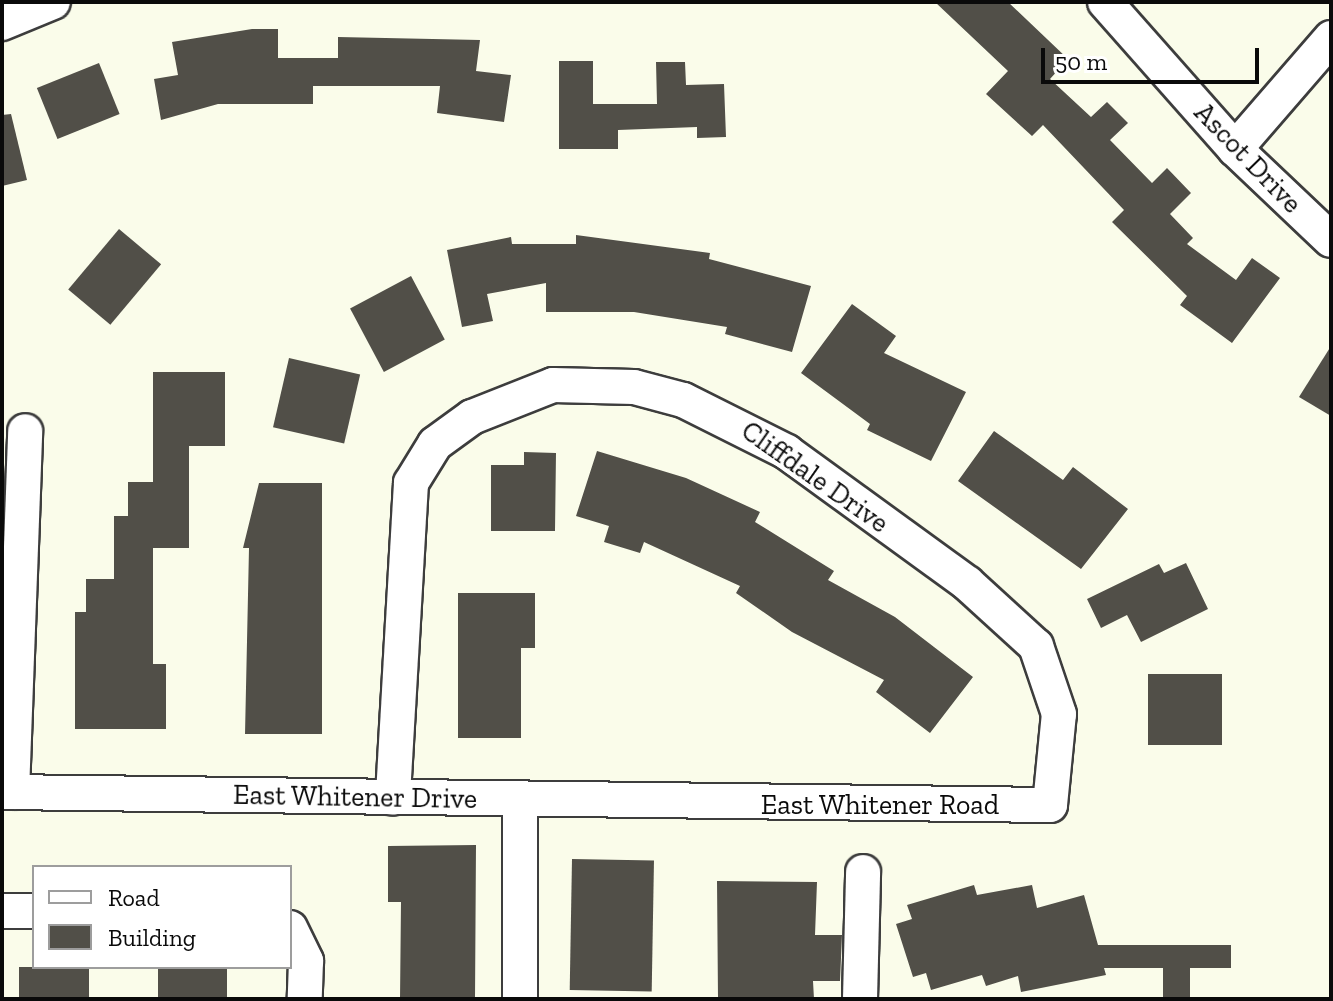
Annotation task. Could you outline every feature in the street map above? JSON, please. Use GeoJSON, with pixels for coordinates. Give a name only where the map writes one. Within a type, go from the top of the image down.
{"type":"FeatureCollection","features":[{"type":"Feature","properties":{"kind":"street"},"geometry":{"type":"LineString","coordinates":[[2,23],[53,2]]}},
{"type":"Feature","properties":{"kind":"street","name":"Ascot Drive"},"geometry":{"type":"LineString","coordinates":[[1105,2],[1235,149],[1331,240]]}},
{"type":"Feature","properties":{"kind":"street"},"geometry":{"type":"LineString","coordinates":[[1235,149],[1331,38]]}},
{"type":"Feature","properties":{"kind":"street","name":"Cliffdale Drive"},"geometry":{"type":"LineString","coordinates":[[393,797],[405,531],[420,462],[435,444],[497,403],[586,383],[634,387],[737,422],[1000,612],[1036,646],[1059,714],[1050,805]]}},
{"type":"Feature","properties":{"kind":"street"},"geometry":{"type":"LineString","coordinates":[[7,792],[25,431]]}},
{"type":"Feature","properties":{"kind":"street","name":"East Whitener Drive"},"geometry":{"type":"LineString","coordinates":[[7,792],[709,804]]}},
{"type":"Feature","properties":{"kind":"street"},"geometry":{"type":"LineString","coordinates":[[520,800],[520,999]]}},
{"type":"Feature","properties":{"kind":"street","name":"East Whitener Road"},"geometry":{"type":"LineString","coordinates":[[709,804],[1050,805]]}},
{"type":"Feature","properties":{"kind":"street"},"geometry":{"type":"LineString","coordinates":[[860,999],[863,872]]}},
{"type":"Feature","properties":{"kind":"street"},"geometry":{"type":"LineString","coordinates":[[2,911],[32,911]]}},
{"type":"Feature","properties":{"kind":"street"},"geometry":{"type":"LineString","coordinates":[[292,932],[306,961],[305,999]]}},
{"type":"Feature","properties":{"kind":"building"},"geometry":{"type":"Polygon","coordinates":[[[935,2],[1008,2],[1068,59],[1050,79],[1091,117],[1107,102],[1128,123],[1110,140],[1152,183],[1167,168],[1191,193],[1170,214],[1193,238],[1187,244],[1236,280],[1252,258],[1280,278],[1232,343],[1180,305],[1187,296],[1112,222],[1124,210],[1043,125],[1032,136],[986,94],[1008,71],[935,2]]]}},
{"type":"Feature","properties":{"kind":"building"},"geometry":{"type":"Polygon","coordinates":[[[252,29],[278,29],[278,58],[338,58],[338,37],[480,40],[476,71],[511,75],[504,122],[437,113],[440,86],[313,86],[313,104],[218,104],[161,120],[154,79],[178,75],[172,42],[252,29]]]}},
{"type":"Feature","properties":{"kind":"building"},"geometry":{"type":"Polygon","coordinates":[[[559,61],[593,61],[593,104],[657,104],[656,62],[685,62],[686,85],[724,84],[726,137],[697,138],[697,127],[618,130],[618,149],[559,149],[559,61]]]}},
{"type":"Feature","properties":{"kind":"building"},"geometry":{"type":"Polygon","coordinates":[[[99,63],[120,114],[57,139],[37,88],[99,63]]]}},
{"type":"Feature","properties":{"kind":"building"},"geometry":{"type":"Polygon","coordinates":[[[11,114],[27,180],[2,186],[2,115],[11,114]]]}},
{"type":"Feature","properties":{"kind":"building"},"geometry":{"type":"Polygon","coordinates":[[[119,229],[161,264],[110,325],[68,290],[119,229]]]}},
{"type":"Feature","properties":{"kind":"building"},"geometry":{"type":"Polygon","coordinates":[[[576,235],[710,253],[709,259],[811,286],[792,352],[725,334],[727,327],[634,312],[546,312],[546,283],[487,294],[493,321],[462,327],[447,250],[511,237],[512,244],[576,244],[576,235]]]}},
{"type":"Feature","properties":{"kind":"building"},"geometry":{"type":"Polygon","coordinates":[[[411,276],[445,340],[384,372],[350,308],[411,276]]]}},
{"type":"Feature","properties":{"kind":"building"},"geometry":{"type":"Polygon","coordinates":[[[852,304],[896,336],[884,353],[966,392],[931,461],[867,430],[870,424],[801,373],[852,304]]]}},
{"type":"Feature","properties":{"kind":"building"},"geometry":{"type":"Polygon","coordinates":[[[1331,346],[1331,416],[1299,397],[1331,346]]]}},
{"type":"Feature","properties":{"kind":"building"},"geometry":{"type":"Polygon","coordinates":[[[289,358],[360,374],[344,444],[273,427],[289,358]]]}},
{"type":"Feature","properties":{"kind":"building"},"geometry":{"type":"Polygon","coordinates":[[[153,372],[225,372],[225,446],[189,446],[189,548],[153,548],[153,664],[166,664],[166,729],[75,729],[75,612],[86,612],[86,579],[114,579],[114,516],[128,516],[128,482],[153,482],[153,372]]]}},
{"type":"Feature","properties":{"kind":"building"},"geometry":{"type":"Polygon","coordinates":[[[994,431],[1063,480],[1073,467],[1128,509],[1081,569],[958,481],[994,431]]]}},
{"type":"Feature","properties":{"kind":"building"},"geometry":{"type":"Polygon","coordinates":[[[597,451],[686,478],[760,512],[755,522],[834,571],[828,580],[895,617],[973,677],[930,733],[876,692],[884,680],[792,632],[736,593],[740,586],[644,542],[640,553],[604,542],[609,526],[576,516],[597,451]]]}},
{"type":"Feature","properties":{"kind":"building"},"geometry":{"type":"Polygon","coordinates":[[[524,452],[556,453],[555,531],[491,531],[491,465],[524,465],[524,452]]]}},
{"type":"Feature","properties":{"kind":"building"},"geometry":{"type":"Polygon","coordinates":[[[259,483],[322,483],[322,734],[245,734],[249,548],[243,548],[259,483]]]}},
{"type":"Feature","properties":{"kind":"building"},"geometry":{"type":"Polygon","coordinates":[[[1186,563],[1208,609],[1141,642],[1127,615],[1101,628],[1087,599],[1159,564],[1164,573],[1186,563]]]}},
{"type":"Feature","properties":{"kind":"building"},"geometry":{"type":"Polygon","coordinates":[[[458,593],[535,593],[535,648],[521,648],[521,738],[458,738],[458,593]]]}},
{"type":"Feature","properties":{"kind":"building"},"geometry":{"type":"Polygon","coordinates":[[[1148,674],[1222,674],[1222,745],[1148,745],[1148,674]]]}},
{"type":"Feature","properties":{"kind":"building"},"geometry":{"type":"Polygon","coordinates":[[[476,845],[475,999],[400,999],[401,902],[388,902],[388,846],[476,845]]]}},
{"type":"Feature","properties":{"kind":"building"},"geometry":{"type":"Polygon","coordinates":[[[572,859],[654,860],[652,991],[570,990],[572,859]]]}},
{"type":"Feature","properties":{"kind":"building"},"geometry":{"type":"Polygon","coordinates":[[[717,881],[817,882],[815,935],[842,935],[840,981],[813,981],[814,999],[718,999],[717,881]]]}},
{"type":"Feature","properties":{"kind":"building"},"geometry":{"type":"Polygon","coordinates":[[[974,885],[977,895],[1032,885],[1037,908],[1084,895],[1098,945],[1231,945],[1231,968],[1190,968],[1190,999],[1163,999],[1163,968],[1104,968],[1106,975],[1021,992],[1018,976],[986,986],[982,975],[931,990],[926,973],[913,977],[896,924],[912,919],[907,905],[974,885]]]}},
{"type":"Feature","properties":{"kind":"building"},"geometry":{"type":"Polygon","coordinates":[[[19,967],[89,969],[89,999],[19,999],[19,967]]]}},
{"type":"Feature","properties":{"kind":"building"},"geometry":{"type":"Polygon","coordinates":[[[158,969],[227,969],[227,999],[158,999],[158,969]]]}}]}
